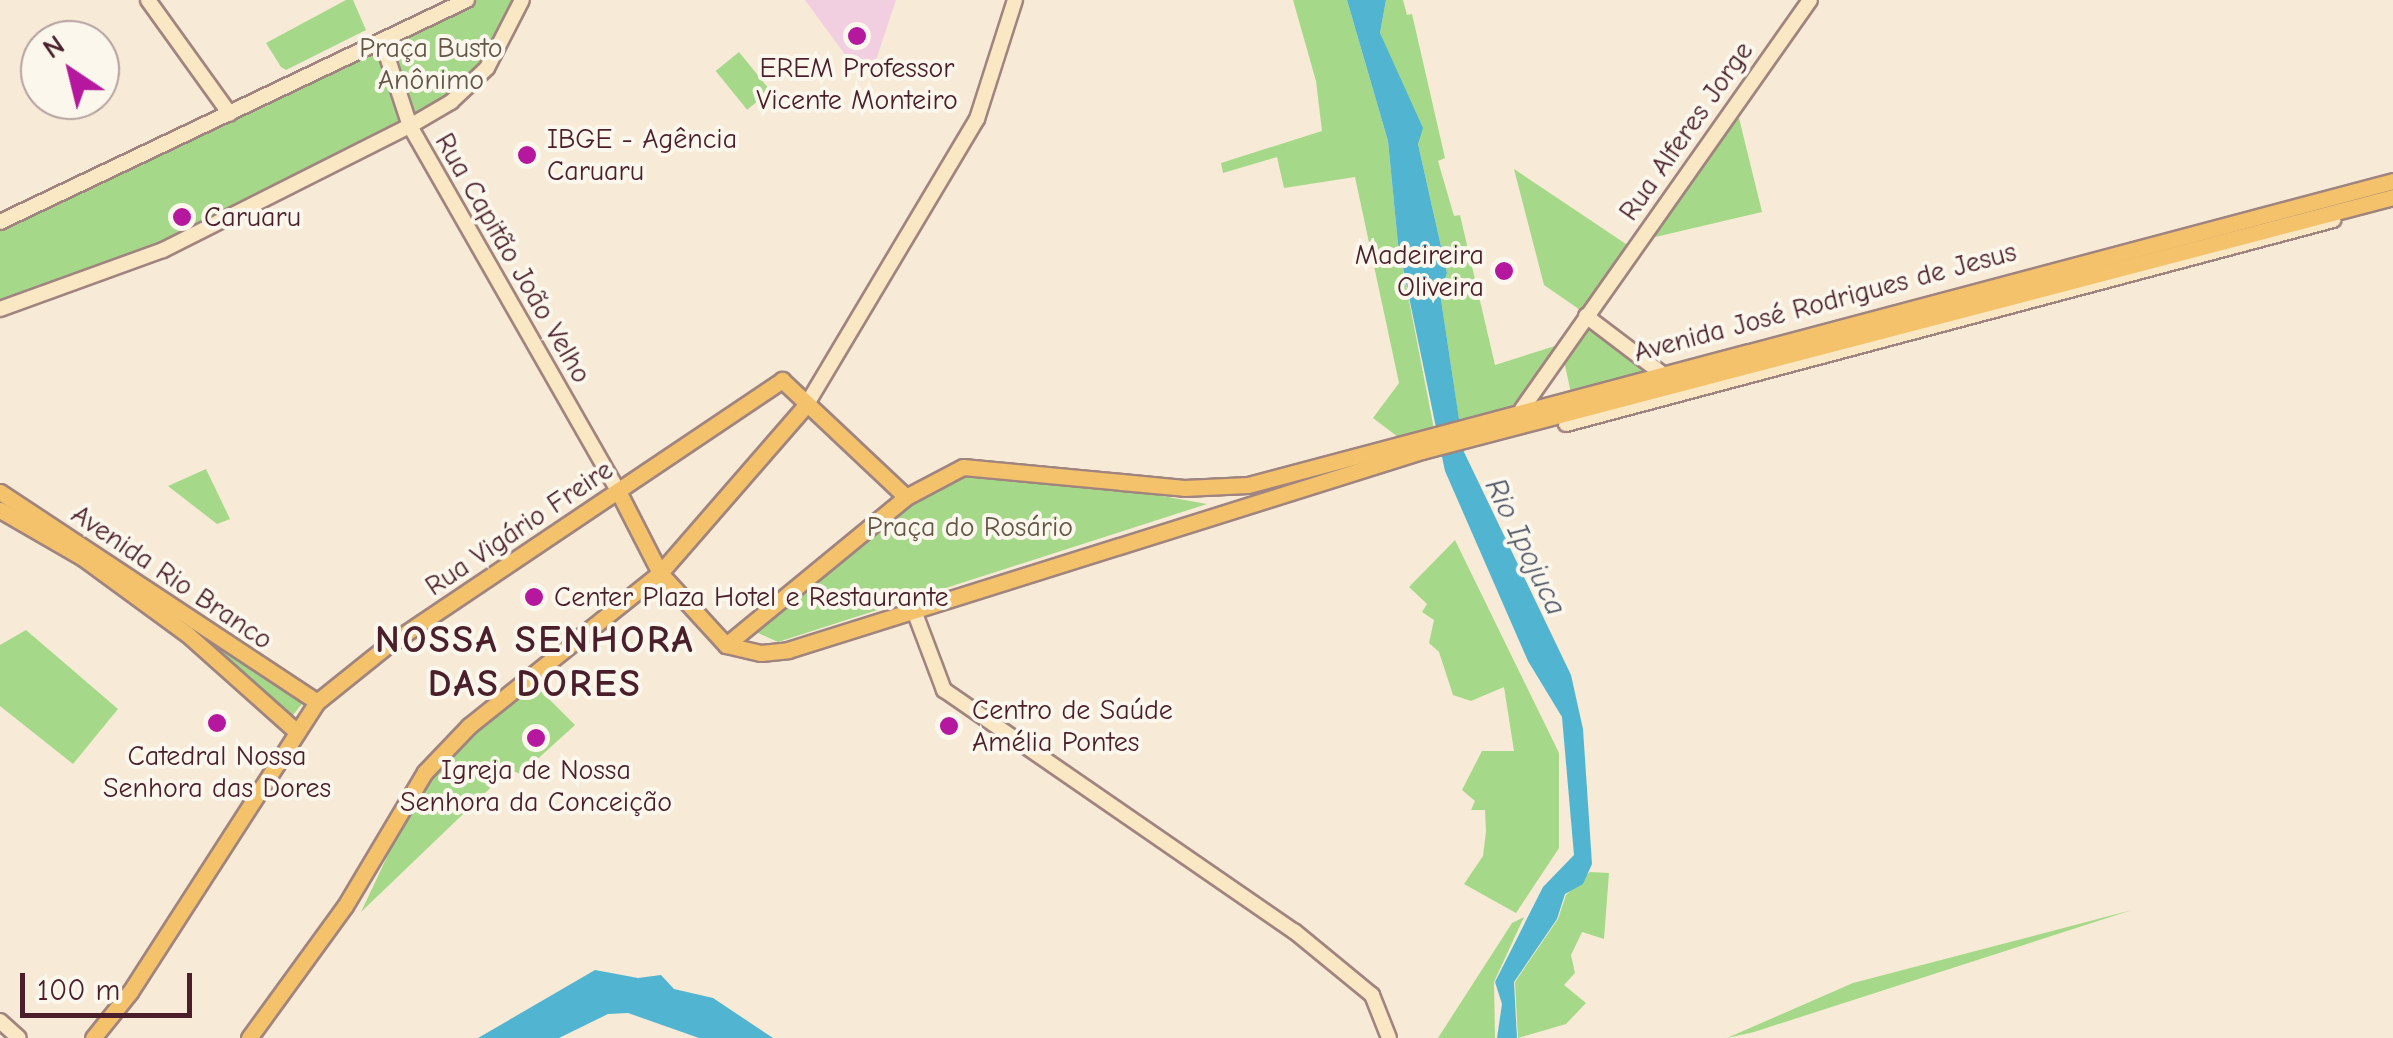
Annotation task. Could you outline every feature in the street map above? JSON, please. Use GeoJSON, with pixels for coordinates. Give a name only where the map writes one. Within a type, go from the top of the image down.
{"type":"FeatureCollection","features":[{"type":"Feature","properties":{"kind":"main road"},"geometry":{"type":"LineString","coordinates":[[148,0],[230,114]]}},
{"type":"Feature","properties":{"kind":"main road"},"geometry":{"type":"LineString","coordinates":[[0,222],[468,0]]}},
{"type":"Feature","properties":{"kind":"main road"},"geometry":{"type":"LineString","coordinates":[[0,309],[124,267],[451,102],[487,68],[522,0]]}},
{"type":"Feature","properties":{"kind":"main road"},"geometry":{"type":"LineString","coordinates":[[249,1038],[345,906],[425,772],[469,726],[660,573],[744,485],[807,404],[978,119],[1015,0]]}},
{"type":"Feature","properties":{"kind":"main road","name":"Rua Alferes Jorge"},"geometry":{"type":"LineString","coordinates":[[1522,409],[1810,0]]}},
{"type":"Feature","properties":{"kind":"main road","name":"Rua Capitão João Velho"},"geometry":{"type":"LineString","coordinates":[[382,41],[410,126],[618,491]]}},
{"type":"Feature","properties":{"kind":"main road","name":"Avenida José Rodrigues de Jesus"},"geometry":{"type":"LineString","coordinates":[[1498,424],[1522,409],[1672,382],[2393,182]]}},
{"type":"Feature","properties":{"kind":"main road","name":"Avenida José Rodrigues de Jesus"},"geometry":{"type":"LineString","coordinates":[[1275,486],[1498,424],[2393,200]]}},
{"type":"Feature","properties":{"kind":"main road"},"geometry":{"type":"LineString","coordinates":[[1602,324],[1604,291]]}},
{"type":"Feature","properties":{"kind":"main road"},"geometry":{"type":"LineString","coordinates":[[1586,316],[1602,324],[1672,382]]}},
{"type":"Feature","properties":{"kind":"main road","name":"Rua Vigário Freire"},"geometry":{"type":"LineString","coordinates":[[93,1038],[130,992],[317,702],[388,644],[782,380],[807,404]]}},
{"type":"Feature","properties":{"kind":"main road","name":"Avenida José Rodrigues de Jesus"},"geometry":{"type":"LineString","coordinates":[[1566,424],[1672,382]]}},
{"type":"Feature","properties":{"kind":"main road"},"geometry":{"type":"LineString","coordinates":[[807,404],[906,498]]}},
{"type":"Feature","properties":{"kind":"main road"},"geometry":{"type":"LineString","coordinates":[[726,646],[940,474],[981,467],[1207,490],[1275,486]]}},
{"type":"Feature","properties":{"kind":"main road"},"geometry":{"type":"LineString","coordinates":[[618,491],[660,573],[726,646],[761,653],[788,650],[1275,486]]}},
{"type":"Feature","properties":{"kind":"main road","name":"Avenida Rio Branco"},"geometry":{"type":"LineString","coordinates":[[0,492],[317,702]]}},
{"type":"Feature","properties":{"kind":"main road","name":"Avenida Rio Branco"},"geometry":{"type":"LineString","coordinates":[[0,510],[83,558],[187,634],[296,732]]}},
{"type":"Feature","properties":{"kind":"main road"},"geometry":{"type":"LineString","coordinates":[[913,608],[944,690],[1022,750],[1159,837],[1372,994],[1389,1038]]}},
{"type":"Feature","properties":{"kind":"main road"},"geometry":{"type":"LineString","coordinates":[[0,1021],[19,1038]]}},
{"type":"Feature","properties":{"kind":"shaded area","name":"EREM Professor Vicente Monteiro"},"geometry":{"type":"Polygon","coordinates":[[[805,0],[896,0],[873,69],[857,71],[805,0]]]}},
{"type":"Feature","properties":{"kind":"green space"},"geometry":{"type":"Polygon","coordinates":[[[346,0],[353,0],[366,30],[286,70],[281,67],[266,43],[346,0]]]}},
{"type":"Feature","properties":{"kind":"green space","name":"Praça Busto Anônimo"},"geometry":{"type":"Polygon","coordinates":[[[476,0],[517,0],[488,60],[452,97],[410,121],[385,44],[476,0]]]}},
{"type":"Feature","properties":{"kind":"green space"},"geometry":{"type":"Polygon","coordinates":[[[1293,0],[1347,0],[1388,141],[1398,244],[1435,434],[1398,437],[1373,418],[1399,383],[1355,177],[1284,188],[1277,157],[1223,173],[1221,163],[1322,131],[1316,81],[1293,0]]]}},
{"type":"Feature","properties":{"kind":"green space"},"geometry":{"type":"Polygon","coordinates":[[[1386,0],[1403,0],[1407,15],[1412,14],[1445,158],[1438,161],[1454,216],[1460,215],[1495,365],[1558,345],[1559,352],[1520,408],[1460,427],[1440,293],[1447,273],[1418,144],[1380,33],[1386,0]]]}},
{"type":"Feature","properties":{"kind":"green space"},"geometry":{"type":"Polygon","coordinates":[[[379,44],[406,127],[139,258],[0,308],[0,224],[379,44]]]}},
{"type":"Feature","properties":{"kind":"green space"},"geometry":{"type":"Polygon","coordinates":[[[739,52],[770,91],[747,110],[716,71],[739,52]]]}},
{"type":"Feature","properties":{"kind":"green space"},"geometry":{"type":"Polygon","coordinates":[[[1739,118],[1762,212],[1651,238],[1729,121],[1739,118]]]}},
{"type":"Feature","properties":{"kind":"green space"},"geometry":{"type":"Polygon","coordinates":[[[1514,169],[1632,248],[1586,314],[1544,285],[1514,169]]]}},
{"type":"Feature","properties":{"kind":"green space"},"geometry":{"type":"Polygon","coordinates":[[[1586,318],[1659,371],[1571,393],[1562,352],[1586,318]]]}},
{"type":"Feature","properties":{"kind":"green space"},"geometry":{"type":"Polygon","coordinates":[[[206,469],[230,519],[217,524],[168,486],[206,469]]]}},
{"type":"Feature","properties":{"kind":"green space","name":"Praça do Rosário"},"geometry":{"type":"Polygon","coordinates":[[[965,473],[1096,484],[1207,504],[778,642],[758,633],[757,626],[910,502],[965,473]]]}},
{"type":"Feature","properties":{"kind":"green space"},"geometry":{"type":"Polygon","coordinates":[[[1455,540],[1559,753],[1559,848],[1516,913],[1464,884],[1483,856],[1486,832],[1485,810],[1471,810],[1475,801],[1462,790],[1482,751],[1514,751],[1504,687],[1471,701],[1453,695],[1439,652],[1429,643],[1434,620],[1422,612],[1427,604],[1409,587],[1455,540]]]}},
{"type":"Feature","properties":{"kind":"green space"},"geometry":{"type":"Polygon","coordinates":[[[188,620],[306,699],[289,720],[193,636],[188,620]]]}},
{"type":"Feature","properties":{"kind":"green space"},"geometry":{"type":"Polygon","coordinates":[[[26,630],[118,709],[73,764],[0,706],[0,645],[26,630]]]}},
{"type":"Feature","properties":{"kind":"green space"},"geometry":{"type":"Polygon","coordinates":[[[531,681],[575,725],[521,774],[509,770],[361,912],[422,783],[479,721],[531,681]]]}},
{"type":"Feature","properties":{"kind":"green space"},"geometry":{"type":"Polygon","coordinates":[[[1590,872],[1609,873],[1604,939],[1582,932],[1571,955],[1575,973],[1564,985],[1586,1003],[1566,1024],[1518,1038],[1515,982],[1558,919],[1566,895],[1590,872]]]}},
{"type":"Feature","properties":{"kind":"green space"},"geometry":{"type":"Polygon","coordinates":[[[2132,910],[1754,1032],[1727,1038],[1853,983],[2132,910]]]}},
{"type":"Feature","properties":{"kind":"green space"},"geometry":{"type":"Polygon","coordinates":[[[1524,917],[1494,982],[1495,1038],[1438,1038],[1512,923],[1524,917]]]}},
{"type":"Feature","properties":{"kind":"water","name":"Rio Ipojuca"},"geometry":{"type":"Polygon","coordinates":[[[1347,0],[1386,0],[1380,33],[1423,128],[1418,144],[1447,273],[1440,293],[1464,452],[1571,675],[1583,729],[1592,864],[1583,884],[1565,894],[1557,919],[1514,982],[1517,1038],[1497,1038],[1502,1004],[1495,982],[1543,887],[1574,855],[1562,717],[1528,661],[1445,471],[1398,244],[1388,141],[1347,0]]]}},
{"type":"Feature","properties":{"kind":"water"},"geometry":{"type":"Polygon","coordinates":[[[595,970],[638,978],[661,975],[674,989],[713,998],[773,1038],[699,1038],[628,1013],[608,1014],[559,1038],[478,1038],[595,970]]]}},
{"type":"Feature","properties":{"kind":"place","name":"EREM Professor Vicente Monteiro"},"geometry":{"type":"Point","coordinates":[857,36]}},
{"type":"Feature","properties":{"kind":"place","name":"IBGE - Agência Caruaru"},"geometry":{"type":"Point","coordinates":[527,155]}},
{"type":"Feature","properties":{"kind":"place","name":"Caruaru"},"geometry":{"type":"Point","coordinates":[182,217]}},
{"type":"Feature","properties":{"kind":"place","name":"Madeireira Oliveira"},"geometry":{"type":"Point","coordinates":[1504,271]}},
{"type":"Feature","properties":{"kind":"place","name":"Center Plaza Hotel e Restaurante"},"geometry":{"type":"Point","coordinates":[534,597]}},
{"type":"Feature","properties":{"kind":"place","name":"Catedral Nossa Senhora das Dores"},"geometry":{"type":"Point","coordinates":[217,723]}},
{"type":"Feature","properties":{"kind":"place","name":"Centro de Saúde Amélia Pontes"},"geometry":{"type":"Point","coordinates":[949,726]}},
{"type":"Feature","properties":{"kind":"place","name":"Igreja de Nossa Senhora da Conceição"},"geometry":{"type":"Point","coordinates":[536,738]}},
{"type":"Feature","properties":{"kind":"district","name":"NOSSA SENHORA DAS DORES"},"geometry":{"type":"Point","coordinates":[535,663]}}]}
